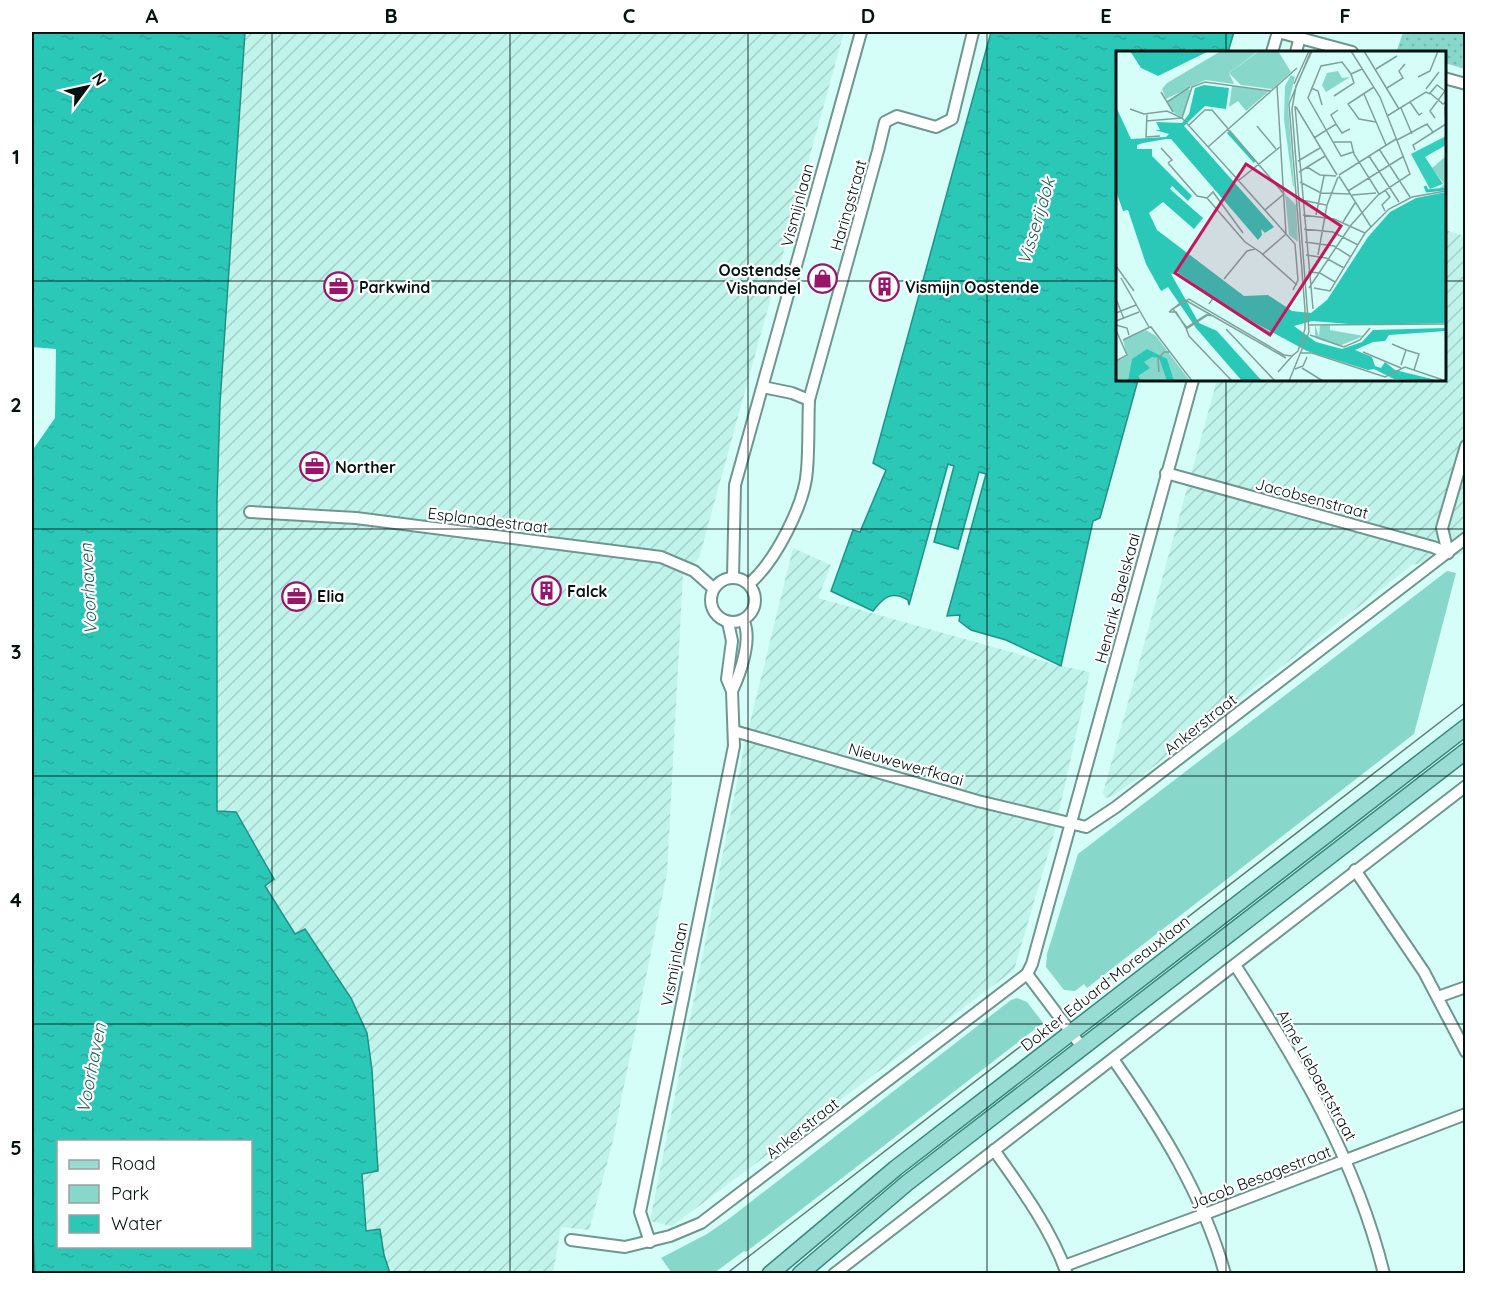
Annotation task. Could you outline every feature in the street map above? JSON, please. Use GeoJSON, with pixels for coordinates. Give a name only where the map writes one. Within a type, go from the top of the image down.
{"type":"FeatureCollection","features":[{"type":"Feature","properties":{"kind":"main road","name":"Dokter Eduard Moreauxlaan"},"geometry":{"type":"LineString","coordinates":[[770,1274],[896,1168],[1466,727]]}},
{"type":"Feature","properties":{"kind":"main road"},"geometry":{"type":"LineString","coordinates":[[800,1274],[907,1183],[1466,751]]}},
{"type":"Feature","properties":{"kind":"street","name":"Vismijnlaan"},"geometry":{"type":"LineString","coordinates":[[733,577],[735,485],[861,32]]}},
{"type":"Feature","properties":{"kind":"street","name":"Haringstraat"},"geometry":{"type":"LineString","coordinates":[[809,400],[885,122],[897,116],[936,127],[952,119],[974,32]]}},
{"type":"Feature","properties":{"kind":"street"},"geometry":{"type":"LineString","coordinates":[[1272,51],[1278,32],[1301,35],[1349,51]]}},
{"type":"Feature","properties":{"kind":"street"},"geometry":{"type":"LineString","coordinates":[[1296,51],[1301,35]]}},
{"type":"Feature","properties":{"kind":"street"},"geometry":{"type":"LineString","coordinates":[[1446,79],[1466,84]]}},
{"type":"Feature","properties":{"kind":"street","name":"Hendrik Baelskaai"},"geometry":{"type":"LineString","coordinates":[[1070,824],[1193,381]]}},
{"type":"Feature","properties":{"kind":"street"},"geometry":{"type":"LineString","coordinates":[[749,584],[768,565],[795,513],[807,472],[809,400],[792,393],[763,387]]}},
{"type":"Feature","properties":{"kind":"street"},"geometry":{"type":"LineString","coordinates":[[1448,553],[1442,528],[1466,446]]}},
{"type":"Feature","properties":{"kind":"street","name":"Jacobsenstraat"},"geometry":{"type":"LineString","coordinates":[[1167,473],[1434,547],[1448,553]]}},
{"type":"Feature","properties":{"kind":"street","name":"Esplanadestraat"},"geometry":{"type":"LineString","coordinates":[[250,512],[356,518],[661,557],[694,571],[713,588]]}},
{"type":"Feature","properties":{"kind":"street","name":"Ankerstraat"},"geometry":{"type":"LineString","coordinates":[[1070,824],[1086,827],[1116,807],[1466,538]]}},
{"type":"Feature","properties":{"kind":"street"},"geometry":{"type":"LineString","coordinates":[[733,577],[749,584],[754,591],[754,608],[750,615],[743,620],[728,622],[718,617],[712,609],[710,598],[713,588],[722,580],[733,577]]}},
{"type":"Feature","properties":{"kind":"street","name":"Vismijnlaan"},"geometry":{"type":"LineString","coordinates":[[732,691],[741,673],[743,662],[747,626],[743,620]]}},
{"type":"Feature","properties":{"kind":"street","name":"Vismijnlaan"},"geometry":{"type":"LineString","coordinates":[[650,1242],[640,1212],[734,746],[732,691],[727,679],[732,641],[728,622]]}},
{"type":"Feature","properties":{"kind":"street","name":"Nieuwewerfkaai"},"geometry":{"type":"LineString","coordinates":[[734,731],[978,801],[1070,824]]}},
{"type":"Feature","properties":{"kind":"street"},"geometry":{"type":"LineString","coordinates":[[834,1274],[846,1270],[994,1150],[1466,786]]}},
{"type":"Feature","properties":{"kind":"street"},"geometry":{"type":"LineString","coordinates":[[1070,824],[1032,964],[1027,974],[1082,1047]]}},
{"type":"Feature","properties":{"kind":"street"},"geometry":{"type":"LineString","coordinates":[[1355,870],[1407,945],[1466,1052]]}},
{"type":"Feature","properties":{"kind":"street","name":"Aimé Liebaertstraat"},"geometry":{"type":"LineString","coordinates":[[1235,965],[1288,1048],[1324,1112],[1362,1199],[1384,1274]]}},
{"type":"Feature","properties":{"kind":"street","name":"Ankerstraat"},"geometry":{"type":"LineString","coordinates":[[571,1240],[625,1247],[686,1231],[720,1210],[1027,974]]}},
{"type":"Feature","properties":{"kind":"street"},"geometry":{"type":"LineString","coordinates":[[1438,998],[1466,987]]}},
{"type":"Feature","properties":{"kind":"street"},"geometry":{"type":"LineString","coordinates":[[1113,1059],[1168,1142],[1205,1214],[1225,1274]]}},
{"type":"Feature","properties":{"kind":"street","name":"Jacob Besagestraat"},"geometry":{"type":"LineString","coordinates":[[1066,1270],[1466,1113]]}},
{"type":"Feature","properties":{"kind":"street"},"geometry":{"type":"LineString","coordinates":[[994,1150],[1021,1187],[1066,1270]]}},
{"type":"Feature","properties":{"kind":"shaded area"},"geometry":{"type":"Polygon","coordinates":[[[245,32],[844,32],[699,558],[683,574],[667,873],[612,1145],[589,1230],[561,1227],[553,1273],[390,1273],[384,1255],[380,1229],[366,1231],[362,1173],[378,1170],[372,1070],[367,1033],[305,929],[295,935],[264,885],[274,879],[217,811],[217,500],[220,403],[245,32]]]}},
{"type":"Feature","properties":{"kind":"shaded area"},"geometry":{"type":"Polygon","coordinates":[[[1446,230],[1465,236],[1465,553],[1412,565],[1140,777],[1113,796],[1106,798],[1103,793],[1217,381],[1446,381],[1446,230]]]}},
{"type":"Feature","properties":{"kind":"shaded area"},"geometry":{"type":"Polygon","coordinates":[[[793,548],[831,565],[818,598],[1061,666],[1090,672],[1054,834],[1014,970],[672,1226],[650,1221],[744,747],[793,548]]]}},
{"type":"Feature","properties":{"kind":"green space"},"geometry":{"type":"Polygon","coordinates":[[[1403,32],[1465,32],[1465,69],[1446,63],[1446,51],[1397,50],[1403,32]]]}},
{"type":"Feature","properties":{"kind":"green space"},"geometry":{"type":"Polygon","coordinates":[[[1447,571],[1456,573],[1414,734],[1087,988],[1084,984],[1075,991],[1064,990],[1046,967],[1047,954],[1078,854],[1447,571]]]}},
{"type":"Feature","properties":{"kind":"green space"},"geometry":{"type":"Polygon","coordinates":[[[1017,998],[1027,1002],[1043,1023],[746,1252],[744,1251],[714,1273],[672,1273],[661,1258],[707,1234],[730,1218],[1011,1000],[1017,998]]]}},
{"type":"Feature","properties":{"kind":"water","name":"Voorhaven"},"geometry":{"type":"Polygon","coordinates":[[[32,32],[245,32],[220,403],[217,500],[217,811],[236,812],[274,879],[265,886],[295,934],[305,929],[351,998],[367,1033],[372,1070],[378,1171],[362,1174],[366,1231],[380,1229],[384,1255],[390,1273],[35,1273],[32,1214],[32,32]]]}},
{"type":"Feature","properties":{"kind":"water","name":"Visserijdok"},"geometry":{"type":"Polygon","coordinates":[[[991,32],[1234,32],[1228,51],[1116,51],[1116,381],[1138,381],[1100,518],[1093,521],[1061,666],[1006,640],[971,630],[959,621],[960,615],[947,616],[986,474],[979,472],[958,549],[934,542],[954,466],[948,464],[909,605],[908,600],[892,596],[880,602],[873,611],[831,591],[853,530],[860,532],[886,470],[873,463],[991,32]]]}},
{"type":"Feature","properties":{"kind":"pier"},"geometry":{"type":"Polygon","coordinates":[[[32,347],[56,349],[55,418],[32,451],[32,347]]]}},
{"type":"Feature","properties":{"kind":"tram line"},"geometry":{"type":"LineString","coordinates":[[726,1274],[1466,702]]}},
{"type":"Feature","properties":{"kind":"place","name":"Oostendse Vishandel"},"geometry":{"type":"Point","coordinates":[822,279]}},
{"type":"Feature","properties":{"kind":"place","name":"Parkwind"},"geometry":{"type":"Point","coordinates":[338,287]}},
{"type":"Feature","properties":{"kind":"place","name":"Vismijn Oostende"},"geometry":{"type":"Point","coordinates":[884,287]}},
{"type":"Feature","properties":{"kind":"place","name":"Norther"},"geometry":{"type":"Point","coordinates":[314,467]}},
{"type":"Feature","properties":{"kind":"place","name":"Falck"},"geometry":{"type":"Point","coordinates":[546,591]}},
{"type":"Feature","properties":{"kind":"place","name":"Elia"},"geometry":{"type":"Point","coordinates":[296,596]}}]}
